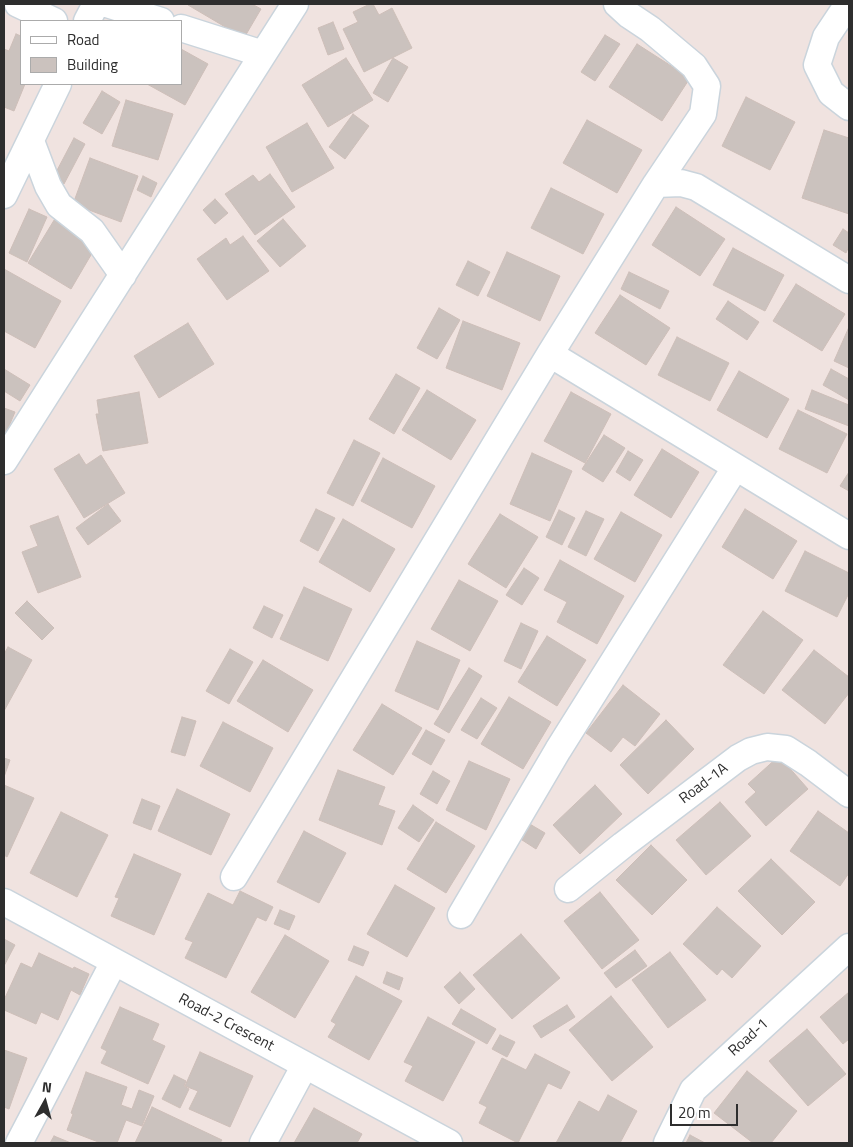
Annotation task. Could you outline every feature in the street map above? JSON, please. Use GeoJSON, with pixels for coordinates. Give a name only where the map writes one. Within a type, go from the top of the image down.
{"type":"FeatureCollection","features":[{"type":"Feature","properties":{"kind":"street"},"geometry":{"type":"LineString","coordinates":[[18,4],[52,20]]}},
{"type":"Feature","properties":{"kind":"street"},"geometry":{"type":"LineString","coordinates":[[88,20],[96,4]]}},
{"type":"Feature","properties":{"kind":"street"},"geometry":{"type":"LineString","coordinates":[[107,4],[158,20]]}},
{"type":"Feature","properties":{"kind":"street"},"geometry":{"type":"LineString","coordinates":[[4,461],[295,4]]}},
{"type":"Feature","properties":{"kind":"street"},"geometry":{"type":"LineString","coordinates":[[234,877],[550,354],[656,184],[703,114],[707,86],[694,66],[617,4]]}},
{"type":"Feature","properties":{"kind":"street"},"geometry":{"type":"LineString","coordinates":[[846,5],[826,37],[817,66],[831,93],[849,107]]}},
{"type":"Feature","properties":{"kind":"street"},"geometry":{"type":"LineString","coordinates":[[182,28],[263,54]]}},
{"type":"Feature","properties":{"kind":"street"},"geometry":{"type":"LineString","coordinates":[[4,196],[58,85]]}},
{"type":"Feature","properties":{"kind":"street"},"geometry":{"type":"LineString","coordinates":[[31,141],[48,186],[59,205],[92,231],[123,275]]}},
{"type":"Feature","properties":{"kind":"street"},"geometry":{"type":"LineString","coordinates":[[656,184],[681,183],[696,187],[849,280]]}},
{"type":"Feature","properties":{"kind":"street"},"geometry":{"type":"LineString","coordinates":[[550,354],[849,536]]}},
{"type":"Feature","properties":{"kind":"street"},"geometry":{"type":"LineString","coordinates":[[461,915],[558,750],[735,468]]}},
{"type":"Feature","properties":{"kind":"street","name":"Road-1A"},"geometry":{"type":"LineString","coordinates":[[568,888],[738,758],[751,751],[767,746],[786,749],[849,794]]}},
{"type":"Feature","properties":{"kind":"street","name":"Road-2 Crescent"},"geometry":{"type":"LineString","coordinates":[[4,902],[449,1143]]}},
{"type":"Feature","properties":{"kind":"street","name":"Road-1"},"geometry":{"type":"LineString","coordinates":[[667,1143],[692,1090],[849,947]]}},
{"type":"Feature","properties":{"kind":"street"},"geometry":{"type":"LineString","coordinates":[[19,1143],[114,962]]}},
{"type":"Feature","properties":{"kind":"street"},"geometry":{"type":"LineString","coordinates":[[263,1143],[305,1065]]}},
{"type":"Feature","properties":{"kind":"building"},"geometry":{"type":"Polygon","coordinates":[[[188,4],[252,4],[261,9],[244,38],[188,4]]]}},
{"type":"Feature","properties":{"kind":"building"},"geometry":{"type":"Polygon","coordinates":[[[373,4],[379,15],[392,8],[412,48],[364,72],[343,29],[358,22],[353,12],[373,4]]]}},
{"type":"Feature","properties":{"kind":"building"},"geometry":{"type":"Polygon","coordinates":[[[333,22],[344,49],[328,55],[318,28],[333,22]]]}},
{"type":"Feature","properties":{"kind":"building"},"geometry":{"type":"Polygon","coordinates":[[[16,34],[20,36],[20,85],[25,85],[14,111],[4,107],[4,49],[9,51],[16,34]]]}},
{"type":"Feature","properties":{"kind":"building"},"geometry":{"type":"Polygon","coordinates":[[[605,35],[620,44],[595,81],[581,72],[605,35]]]}},
{"type":"Feature","properties":{"kind":"building"},"geometry":{"type":"Polygon","coordinates":[[[637,44],[690,78],[662,121],[609,87],[637,44]]]}},
{"type":"Feature","properties":{"kind":"building"},"geometry":{"type":"Polygon","coordinates":[[[182,50],[208,64],[185,105],[149,85],[182,85],[182,50]]]}},
{"type":"Feature","properties":{"kind":"building"},"geometry":{"type":"Polygon","coordinates":[[[346,58],[373,100],[328,127],[302,85],[346,58]]]}},
{"type":"Feature","properties":{"kind":"building"},"geometry":{"type":"Polygon","coordinates":[[[393,58],[408,67],[388,102],[373,93],[393,58]]]}},
{"type":"Feature","properties":{"kind":"building"},"geometry":{"type":"Polygon","coordinates":[[[102,91],[120,102],[102,134],[83,123],[102,91]]]}},
{"type":"Feature","properties":{"kind":"building"},"geometry":{"type":"Polygon","coordinates":[[[746,97],[795,122],[770,170],[722,146],[746,97]]]}},
{"type":"Feature","properties":{"kind":"building"},"geometry":{"type":"Polygon","coordinates":[[[126,100],[173,114],[158,160],[112,146],[126,100]]]}},
{"type":"Feature","properties":{"kind":"building"},"geometry":{"type":"Polygon","coordinates":[[[353,114],[369,126],[345,159],[329,147],[353,114]]]}},
{"type":"Feature","properties":{"kind":"building"},"geometry":{"type":"Polygon","coordinates":[[[587,120],[642,150],[617,193],[563,163],[587,120]]]}},
{"type":"Feature","properties":{"kind":"building"},"geometry":{"type":"Polygon","coordinates":[[[307,123],[334,168],[292,192],[266,147],[307,123]]]}},
{"type":"Feature","properties":{"kind":"building"},"geometry":{"type":"Polygon","coordinates":[[[824,130],[849,138],[849,214],[802,198],[824,130]]]}},
{"type":"Feature","properties":{"kind":"building"},"geometry":{"type":"Polygon","coordinates":[[[74,138],[85,144],[64,184],[53,178],[74,138]]]}},
{"type":"Feature","properties":{"kind":"building"},"geometry":{"type":"Polygon","coordinates":[[[90,158],[138,176],[121,222],[73,204],[90,158]]]}},
{"type":"Feature","properties":{"kind":"building"},"geometry":{"type":"Polygon","coordinates":[[[270,174],[295,207],[255,235],[225,194],[253,175],[259,182],[270,174]]]}},
{"type":"Feature","properties":{"kind":"building"},"geometry":{"type":"Polygon","coordinates":[[[143,176],[157,183],[151,197],[137,190],[143,176]]]}},
{"type":"Feature","properties":{"kind":"building"},"geometry":{"type":"Polygon","coordinates":[[[551,188],[604,214],[583,254],[531,228],[551,188]]]}},
{"type":"Feature","properties":{"kind":"building"},"geometry":{"type":"Polygon","coordinates":[[[215,199],[228,213],[215,224],[203,210],[215,199]]]}},
{"type":"Feature","properties":{"kind":"building"},"geometry":{"type":"Polygon","coordinates":[[[676,207],[725,239],[700,276],[652,245],[676,207]]]}},
{"type":"Feature","properties":{"kind":"building"},"geometry":{"type":"Polygon","coordinates":[[[29,209],[47,217],[27,262],[9,253],[29,209]]]}},
{"type":"Feature","properties":{"kind":"building"},"geometry":{"type":"Polygon","coordinates":[[[56,217],[98,243],[71,289],[28,263],[56,217]]]}},
{"type":"Feature","properties":{"kind":"building"},"geometry":{"type":"Polygon","coordinates":[[[283,219],[306,246],[280,267],[257,241],[283,219]]]}},
{"type":"Feature","properties":{"kind":"building"},"geometry":{"type":"Polygon","coordinates":[[[843,229],[849,233],[849,246],[846,253],[833,245],[843,229]]]}},
{"type":"Feature","properties":{"kind":"building"},"geometry":{"type":"Polygon","coordinates":[[[243,236],[269,271],[227,300],[197,259],[226,238],[230,245],[243,236]]]}},
{"type":"Feature","properties":{"kind":"building"},"geometry":{"type":"Polygon","coordinates":[[[733,248],[784,275],[765,311],[713,285],[733,248]]]}},
{"type":"Feature","properties":{"kind":"building"},"geometry":{"type":"Polygon","coordinates":[[[507,252],[560,276],[540,321],[487,296],[507,252]]]}},
{"type":"Feature","properties":{"kind":"building"},"geometry":{"type":"Polygon","coordinates":[[[468,261],[490,272],[478,296],[456,285],[468,261]]]}},
{"type":"Feature","properties":{"kind":"building"},"geometry":{"type":"Polygon","coordinates":[[[4,269],[61,301],[35,348],[4,331],[4,269]]]}},
{"type":"Feature","properties":{"kind":"building"},"geometry":{"type":"Polygon","coordinates":[[[629,272],[669,291],[660,309],[621,289],[629,272]]]}},
{"type":"Feature","properties":{"kind":"building"},"geometry":{"type":"Polygon","coordinates":[[[796,284],[845,314],[822,351],[773,321],[796,284]]]}},
{"type":"Feature","properties":{"kind":"building"},"geometry":{"type":"Polygon","coordinates":[[[620,295],[670,328],[646,365],[595,333],[620,295]]]}},
{"type":"Feature","properties":{"kind":"building"},"geometry":{"type":"Polygon","coordinates":[[[728,301],[759,322],[747,340],[716,319],[728,301]]]}},
{"type":"Feature","properties":{"kind":"building"},"geometry":{"type":"Polygon","coordinates":[[[439,308],[460,320],[437,359],[417,348],[439,308]]]}},
{"type":"Feature","properties":{"kind":"building"},"geometry":{"type":"Polygon","coordinates":[[[463,321],[520,343],[502,390],[446,368],[463,321]]]}},
{"type":"Feature","properties":{"kind":"building"},"geometry":{"type":"Polygon","coordinates":[[[188,323],[214,364],[159,398],[134,356],[188,323]]]}},
{"type":"Feature","properties":{"kind":"building"},"geometry":{"type":"Polygon","coordinates":[[[849,327],[849,368],[834,361],[849,327]]]}},
{"type":"Feature","properties":{"kind":"building"},"geometry":{"type":"Polygon","coordinates":[[[677,337],[729,363],[710,401],[658,375],[677,337]]]}},
{"type":"Feature","properties":{"kind":"building"},"geometry":{"type":"Polygon","coordinates":[[[4,369],[30,385],[20,401],[4,391],[4,369]]]}},
{"type":"Feature","properties":{"kind":"building"},"geometry":{"type":"Polygon","coordinates":[[[831,369],[849,379],[849,400],[823,385],[831,369]]]}},
{"type":"Feature","properties":{"kind":"building"},"geometry":{"type":"Polygon","coordinates":[[[739,371],[789,399],[767,438],[717,410],[739,371]]]}},
{"type":"Feature","properties":{"kind":"building"},"geometry":{"type":"Polygon","coordinates":[[[396,374],[420,388],[394,434],[369,419],[396,374]]]}},
{"type":"Feature","properties":{"kind":"building"},"geometry":{"type":"Polygon","coordinates":[[[427,390],[476,420],[451,460],[402,430],[427,390]]]}},
{"type":"Feature","properties":{"kind":"building"},"geometry":{"type":"Polygon","coordinates":[[[812,390],[849,405],[849,426],[805,409],[812,390]]]}},
{"type":"Feature","properties":{"kind":"building"},"geometry":{"type":"Polygon","coordinates":[[[139,392],[148,443],[103,451],[96,414],[99,414],[97,400],[139,392]]]}},
{"type":"Feature","properties":{"kind":"building"},"geometry":{"type":"Polygon","coordinates":[[[571,392],[611,414],[585,463],[544,441],[571,392]]]}},
{"type":"Feature","properties":{"kind":"building"},"geometry":{"type":"Polygon","coordinates":[[[4,408],[15,412],[4,438],[4,408]]]}},
{"type":"Feature","properties":{"kind":"building"},"geometry":{"type":"Polygon","coordinates":[[[798,410],[847,434],[827,473],[779,449],[798,410]]]}},
{"type":"Feature","properties":{"kind":"building"},"geometry":{"type":"Polygon","coordinates":[[[604,435],[625,448],[603,482],[582,469],[604,435]]]}},
{"type":"Feature","properties":{"kind":"building"},"geometry":{"type":"Polygon","coordinates":[[[354,440],[380,453],[353,506],[327,493],[354,440]]]}},
{"type":"Feature","properties":{"kind":"building"},"geometry":{"type":"Polygon","coordinates":[[[662,449],[699,472],[671,518],[634,495],[662,449]]]}},
{"type":"Feature","properties":{"kind":"building"},"geometry":{"type":"Polygon","coordinates":[[[628,451],[643,460],[630,481],[616,472],[628,451]]]}},
{"type":"Feature","properties":{"kind":"building"},"geometry":{"type":"Polygon","coordinates":[[[532,453],[572,471],[550,521],[510,504],[532,453]]]}},
{"type":"Feature","properties":{"kind":"building"},"geometry":{"type":"Polygon","coordinates":[[[79,454],[86,465],[101,455],[125,493],[84,518],[54,469],[79,454]]]}},
{"type":"Feature","properties":{"kind":"building"},"geometry":{"type":"Polygon","coordinates":[[[383,458],[435,486],[412,528],[361,501],[383,458]]]}},
{"type":"Feature","properties":{"kind":"building"},"geometry":{"type":"Polygon","coordinates":[[[849,472],[849,491],[840,486],[849,472]]]}},
{"type":"Feature","properties":{"kind":"building"},"geometry":{"type":"Polygon","coordinates":[[[108,504],[121,521],[88,545],[76,528],[108,504]]]}},
{"type":"Feature","properties":{"kind":"building"},"geometry":{"type":"Polygon","coordinates":[[[316,509],[335,518],[318,551],[300,541],[316,509]]]}},
{"type":"Feature","properties":{"kind":"building"},"geometry":{"type":"Polygon","coordinates":[[[745,509],[797,541],[773,579],[722,547],[745,509]]]}},
{"type":"Feature","properties":{"kind":"building"},"geometry":{"type":"Polygon","coordinates":[[[559,510],[575,518],[562,545],[546,537],[559,510]]]}},
{"type":"Feature","properties":{"kind":"building"},"geometry":{"type":"Polygon","coordinates":[[[586,511],[604,519],[586,556],[568,547],[586,511]]]}},
{"type":"Feature","properties":{"kind":"building"},"geometry":{"type":"Polygon","coordinates":[[[621,512],[662,535],[635,582],[594,559],[621,512]]]}},
{"type":"Feature","properties":{"kind":"building"},"geometry":{"type":"Polygon","coordinates":[[[500,514],[538,537],[506,588],[468,564],[500,514]]]}},
{"type":"Feature","properties":{"kind":"building"},"geometry":{"type":"Polygon","coordinates":[[[58,516],[81,577],[38,593],[22,552],[38,546],[30,526],[58,516]]]}},
{"type":"Feature","properties":{"kind":"building"},"geometry":{"type":"Polygon","coordinates":[[[343,519],[395,549],[370,592],[319,562],[343,519]]]}},
{"type":"Feature","properties":{"kind":"building"},"geometry":{"type":"Polygon","coordinates":[[[805,551],[849,573],[849,593],[837,617],[785,591],[805,551]]]}},
{"type":"Feature","properties":{"kind":"building"},"geometry":{"type":"Polygon","coordinates":[[[560,560],[624,596],[597,644],[557,622],[567,602],[544,590],[560,560]]]}},
{"type":"Feature","properties":{"kind":"building"},"geometry":{"type":"Polygon","coordinates":[[[524,568],[539,578],[522,605],[506,595],[524,568]]]}},
{"type":"Feature","properties":{"kind":"building"},"geometry":{"type":"Polygon","coordinates":[[[459,580],[498,601],[470,651],[431,629],[459,580]]]}},
{"type":"Feature","properties":{"kind":"building"},"geometry":{"type":"Polygon","coordinates":[[[304,587],[352,609],[328,661],[280,639],[304,587]]]}},
{"type":"Feature","properties":{"kind":"building"},"geometry":{"type":"Polygon","coordinates":[[[27,601],[54,628],[42,640],[15,613],[27,601]]]}},
{"type":"Feature","properties":{"kind":"building"},"geometry":{"type":"Polygon","coordinates":[[[264,606],[283,615],[272,638],[253,628],[264,606]]]}},
{"type":"Feature","properties":{"kind":"building"},"geometry":{"type":"Polygon","coordinates":[[[763,611],[803,640],[764,694],[723,665],[763,611]]]}},
{"type":"Feature","properties":{"kind":"building"},"geometry":{"type":"Polygon","coordinates":[[[521,623],[538,631],[521,669],[504,661],[521,623]]]}},
{"type":"Feature","properties":{"kind":"building"},"geometry":{"type":"Polygon","coordinates":[[[547,636],[586,660],[557,706],[518,682],[547,636]]]}},
{"type":"Feature","properties":{"kind":"building"},"geometry":{"type":"Polygon","coordinates":[[[417,641],[460,660],[438,710],[395,691],[417,641]]]}},
{"type":"Feature","properties":{"kind":"building"},"geometry":{"type":"Polygon","coordinates":[[[8,647],[32,660],[4,711],[4,654],[8,647]]]}},
{"type":"Feature","properties":{"kind":"building"},"geometry":{"type":"Polygon","coordinates":[[[230,649],[253,662],[229,704],[206,691],[230,649]]]}},
{"type":"Feature","properties":{"kind":"building"},"geometry":{"type":"Polygon","coordinates":[[[814,650],[849,677],[849,693],[825,724],[782,690],[814,650]]]}},
{"type":"Feature","properties":{"kind":"building"},"geometry":{"type":"Polygon","coordinates":[[[263,660],[313,690],[288,732],[237,701],[263,660]]]}},
{"type":"Feature","properties":{"kind":"building"},"geometry":{"type":"Polygon","coordinates":[[[469,668],[482,676],[449,733],[434,724],[469,668]]]}},
{"type":"Feature","properties":{"kind":"building"},"geometry":{"type":"Polygon","coordinates":[[[623,685],[660,714],[635,746],[623,737],[611,752],[586,733],[623,685]]]}},
{"type":"Feature","properties":{"kind":"building"},"geometry":{"type":"Polygon","coordinates":[[[509,697],[551,722],[523,769],[481,744],[509,697]]]}},
{"type":"Feature","properties":{"kind":"building"},"geometry":{"type":"Polygon","coordinates":[[[481,698],[497,708],[477,739],[461,730],[481,698]]]}},
{"type":"Feature","properties":{"kind":"building"},"geometry":{"type":"Polygon","coordinates":[[[382,704],[422,728],[393,775],[353,750],[382,704]]]}},
{"type":"Feature","properties":{"kind":"building"},"geometry":{"type":"Polygon","coordinates":[[[182,717],[196,721],[185,756],[171,752],[182,717]]]}},
{"type":"Feature","properties":{"kind":"building"},"geometry":{"type":"Polygon","coordinates":[[[666,720],[694,749],[648,794],[620,765],[666,720]]]}},
{"type":"Feature","properties":{"kind":"building"},"geometry":{"type":"Polygon","coordinates":[[[223,722],[273,748],[250,792],[200,766],[223,722]]]}},
{"type":"Feature","properties":{"kind":"building"},"geometry":{"type":"Polygon","coordinates":[[[426,730],[445,740],[431,765],[412,754],[426,730]]]}},
{"type":"Feature","properties":{"kind":"building"},"geometry":{"type":"Polygon","coordinates":[[[779,756],[808,789],[766,826],[745,802],[756,792],[748,784],[779,756]]]}},
{"type":"Feature","properties":{"kind":"building"},"geometry":{"type":"Polygon","coordinates":[[[4,758],[10,760],[4,777],[4,758]]]}},
{"type":"Feature","properties":{"kind":"building"},"geometry":{"type":"Polygon","coordinates":[[[469,761],[510,779],[486,830],[446,810],[469,761]]]}},
{"type":"Feature","properties":{"kind":"building"},"geometry":{"type":"Polygon","coordinates":[[[338,770],[385,787],[378,805],[395,811],[382,845],[319,820],[338,770]]]}},
{"type":"Feature","properties":{"kind":"building"},"geometry":{"type":"Polygon","coordinates":[[[433,771],[450,781],[437,804],[420,794],[433,771]]]}},
{"type":"Feature","properties":{"kind":"building"},"geometry":{"type":"Polygon","coordinates":[[[4,785],[34,798],[7,857],[4,855],[4,785]]]}},
{"type":"Feature","properties":{"kind":"building"},"geometry":{"type":"Polygon","coordinates":[[[595,785],[622,814],[580,854],[553,825],[595,785]]]}},
{"type":"Feature","properties":{"kind":"building"},"geometry":{"type":"Polygon","coordinates":[[[177,789],[230,814],[211,855],[158,831],[177,789]]]}},
{"type":"Feature","properties":{"kind":"building"},"geometry":{"type":"Polygon","coordinates":[[[142,799],[160,806],[151,830],[133,823],[142,799]]]}},
{"type":"Feature","properties":{"kind":"building"},"geometry":{"type":"Polygon","coordinates":[[[720,802],[751,836],[706,875],[676,840],[720,802]]]}},
{"type":"Feature","properties":{"kind":"building"},"geometry":{"type":"Polygon","coordinates":[[[413,805],[434,820],[419,842],[398,828],[413,805]]]}},
{"type":"Feature","properties":{"kind":"building"},"geometry":{"type":"Polygon","coordinates":[[[818,811],[849,833],[849,873],[840,886],[790,851],[818,811]]]}},
{"type":"Feature","properties":{"kind":"building"},"geometry":{"type":"Polygon","coordinates":[[[61,812],[108,835],[77,897],[30,873],[61,812]]]}},
{"type":"Feature","properties":{"kind":"building"},"geometry":{"type":"Polygon","coordinates":[[[436,822],[475,846],[446,893],[407,869],[436,822]]]}},
{"type":"Feature","properties":{"kind":"building"},"geometry":{"type":"Polygon","coordinates":[[[528,823],[545,833],[536,849],[519,838],[528,823]]]}},
{"type":"Feature","properties":{"kind":"building"},"geometry":{"type":"Polygon","coordinates":[[[304,831],[346,853],[319,903],[277,882],[304,831]]]}},
{"type":"Feature","properties":{"kind":"building"},"geometry":{"type":"Polygon","coordinates":[[[651,845],[687,880],[652,915],[616,880],[651,845]]]}},
{"type":"Feature","properties":{"kind":"building"},"geometry":{"type":"Polygon","coordinates":[[[134,854],[181,874],[154,935],[111,916],[119,898],[115,897],[134,854]]]}},
{"type":"Feature","properties":{"kind":"building"},"geometry":{"type":"Polygon","coordinates":[[[771,859],[815,902],[782,935],[738,891],[771,859]]]}},
{"type":"Feature","properties":{"kind":"building"},"geometry":{"type":"Polygon","coordinates":[[[395,885],[435,908],[407,957],[367,934],[395,885]]]}},
{"type":"Feature","properties":{"kind":"building"},"geometry":{"type":"Polygon","coordinates":[[[240,891],[273,907],[266,921],[257,917],[226,978],[185,958],[193,942],[185,939],[208,893],[233,905],[240,891]]]}},
{"type":"Feature","properties":{"kind":"building"},"geometry":{"type":"Polygon","coordinates":[[[600,892],[639,940],[602,969],[564,921],[600,892]]]}},
{"type":"Feature","properties":{"kind":"building"},"geometry":{"type":"Polygon","coordinates":[[[717,907],[761,946],[732,978],[722,969],[717,975],[683,944],[717,907]]]}},
{"type":"Feature","properties":{"kind":"building"},"geometry":{"type":"Polygon","coordinates":[[[280,910],[295,916],[289,930],[274,924],[280,910]]]}},
{"type":"Feature","properties":{"kind":"building"},"geometry":{"type":"Polygon","coordinates":[[[521,934],[560,978],[512,1019],[473,975],[521,934]]]}},
{"type":"Feature","properties":{"kind":"building"},"geometry":{"type":"Polygon","coordinates":[[[285,935],[329,961],[295,1018],[251,992],[285,935]]]}},
{"type":"Feature","properties":{"kind":"building"},"geometry":{"type":"Polygon","coordinates":[[[4,939],[15,945],[4,966],[4,939]]]}},
{"type":"Feature","properties":{"kind":"building"},"geometry":{"type":"Polygon","coordinates":[[[354,946],[369,952],[363,966],[348,960],[354,946]]]}},
{"type":"Feature","properties":{"kind":"building"},"geometry":{"type":"Polygon","coordinates":[[[635,950],[647,966],[616,988],[604,973],[635,950]]]}},
{"type":"Feature","properties":{"kind":"building"},"geometry":{"type":"Polygon","coordinates":[[[670,952],[706,1000],[668,1028],[632,980],[670,952]]]}},
{"type":"Feature","properties":{"kind":"building"},"geometry":{"type":"Polygon","coordinates":[[[39,953],[73,969],[74,967],[89,974],[80,995],[71,990],[58,1020],[41,1012],[36,1024],[4,1010],[4,1000],[21,963],[32,968],[39,953]]]}},
{"type":"Feature","properties":{"kind":"building"},"geometry":{"type":"Polygon","coordinates":[[[387,972],[403,978],[399,990],[383,983],[387,972]]]}},
{"type":"Feature","properties":{"kind":"building"},"geometry":{"type":"Polygon","coordinates":[[[460,972],[475,989],[459,1004],[444,987],[460,972]]]}},
{"type":"Feature","properties":{"kind":"building"},"geometry":{"type":"Polygon","coordinates":[[[356,976],[402,1001],[369,1060],[328,1037],[336,1024],[331,1021],[356,976]]]}},
{"type":"Feature","properties":{"kind":"building"},"geometry":{"type":"Polygon","coordinates":[[[849,992],[849,1039],[843,1044],[820,1017],[849,992]]]}},
{"type":"Feature","properties":{"kind":"building"},"geometry":{"type":"Polygon","coordinates":[[[611,996],[653,1047],[612,1081],[569,1030],[611,996]]]}},
{"type":"Feature","properties":{"kind":"building"},"geometry":{"type":"Polygon","coordinates":[[[567,1005],[575,1017],[541,1038],[533,1026],[567,1005]]]}},
{"type":"Feature","properties":{"kind":"building"},"geometry":{"type":"Polygon","coordinates":[[[120,1007],[159,1024],[152,1040],[165,1046],[148,1084],[101,1063],[107,1051],[101,1048],[120,1007]]]}},
{"type":"Feature","properties":{"kind":"building"},"geometry":{"type":"Polygon","coordinates":[[[461,1009],[496,1029],[487,1044],[452,1024],[461,1009]]]}},
{"type":"Feature","properties":{"kind":"building"},"geometry":{"type":"Polygon","coordinates":[[[428,1017],[475,1042],[443,1101],[405,1081],[413,1066],[404,1062],[428,1017]]]}},
{"type":"Feature","properties":{"kind":"building"},"geometry":{"type":"Polygon","coordinates":[[[807,1029],[846,1074],[808,1106],[769,1061],[807,1029]]]}},
{"type":"Feature","properties":{"kind":"building"},"geometry":{"type":"Polygon","coordinates":[[[500,1035],[515,1042],[507,1057],[492,1049],[500,1035]]]}},
{"type":"Feature","properties":{"kind":"building"},"geometry":{"type":"Polygon","coordinates":[[[4,1050],[27,1058],[9,1109],[4,1107],[4,1050]]]}},
{"type":"Feature","properties":{"kind":"building"},"geometry":{"type":"Polygon","coordinates":[[[200,1052],[253,1076],[230,1127],[189,1109],[198,1091],[185,1086],[200,1052]]]}},
{"type":"Feature","properties":{"kind":"building"},"geometry":{"type":"Polygon","coordinates":[[[535,1054],[570,1072],[561,1089],[548,1083],[518,1143],[479,1123],[487,1107],[479,1103],[502,1058],[526,1070],[535,1054]]]}},
{"type":"Feature","properties":{"kind":"building"},"geometry":{"type":"Polygon","coordinates":[[[747,1071],[797,1111],[771,1143],[753,1143],[714,1113],[747,1071]]]}},
{"type":"Feature","properties":{"kind":"building"},"geometry":{"type":"Polygon","coordinates":[[[86,1072],[127,1087],[121,1105],[132,1109],[139,1090],[154,1096],[142,1126],[126,1120],[117,1143],[101,1143],[67,1130],[86,1072]]]}},
{"type":"Feature","properties":{"kind":"building"},"geometry":{"type":"Polygon","coordinates":[[[174,1075],[186,1081],[184,1086],[189,1089],[180,1108],[162,1099],[174,1075]]]}},
{"type":"Feature","properties":{"kind":"building"},"geometry":{"type":"Polygon","coordinates":[[[608,1095],[637,1111],[620,1143],[556,1143],[579,1101],[599,1112],[608,1095]]]}},
{"type":"Feature","properties":{"kind":"building"},"geometry":{"type":"Polygon","coordinates":[[[152,1107],[222,1140],[220,1143],[135,1143],[152,1107]]]}},
{"type":"Feature","properties":{"kind":"building"},"geometry":{"type":"Polygon","coordinates":[[[314,1108],[362,1134],[357,1143],[294,1143],[314,1108]]]}},
{"type":"Feature","properties":{"kind":"building"},"geometry":{"type":"Polygon","coordinates":[[[690,1135],[705,1143],[686,1143],[690,1135]]]}},
{"type":"Feature","properties":{"kind":"building"},"geometry":{"type":"Polygon","coordinates":[[[54,1136],[71,1143],[50,1143],[54,1136]]]}}]}
